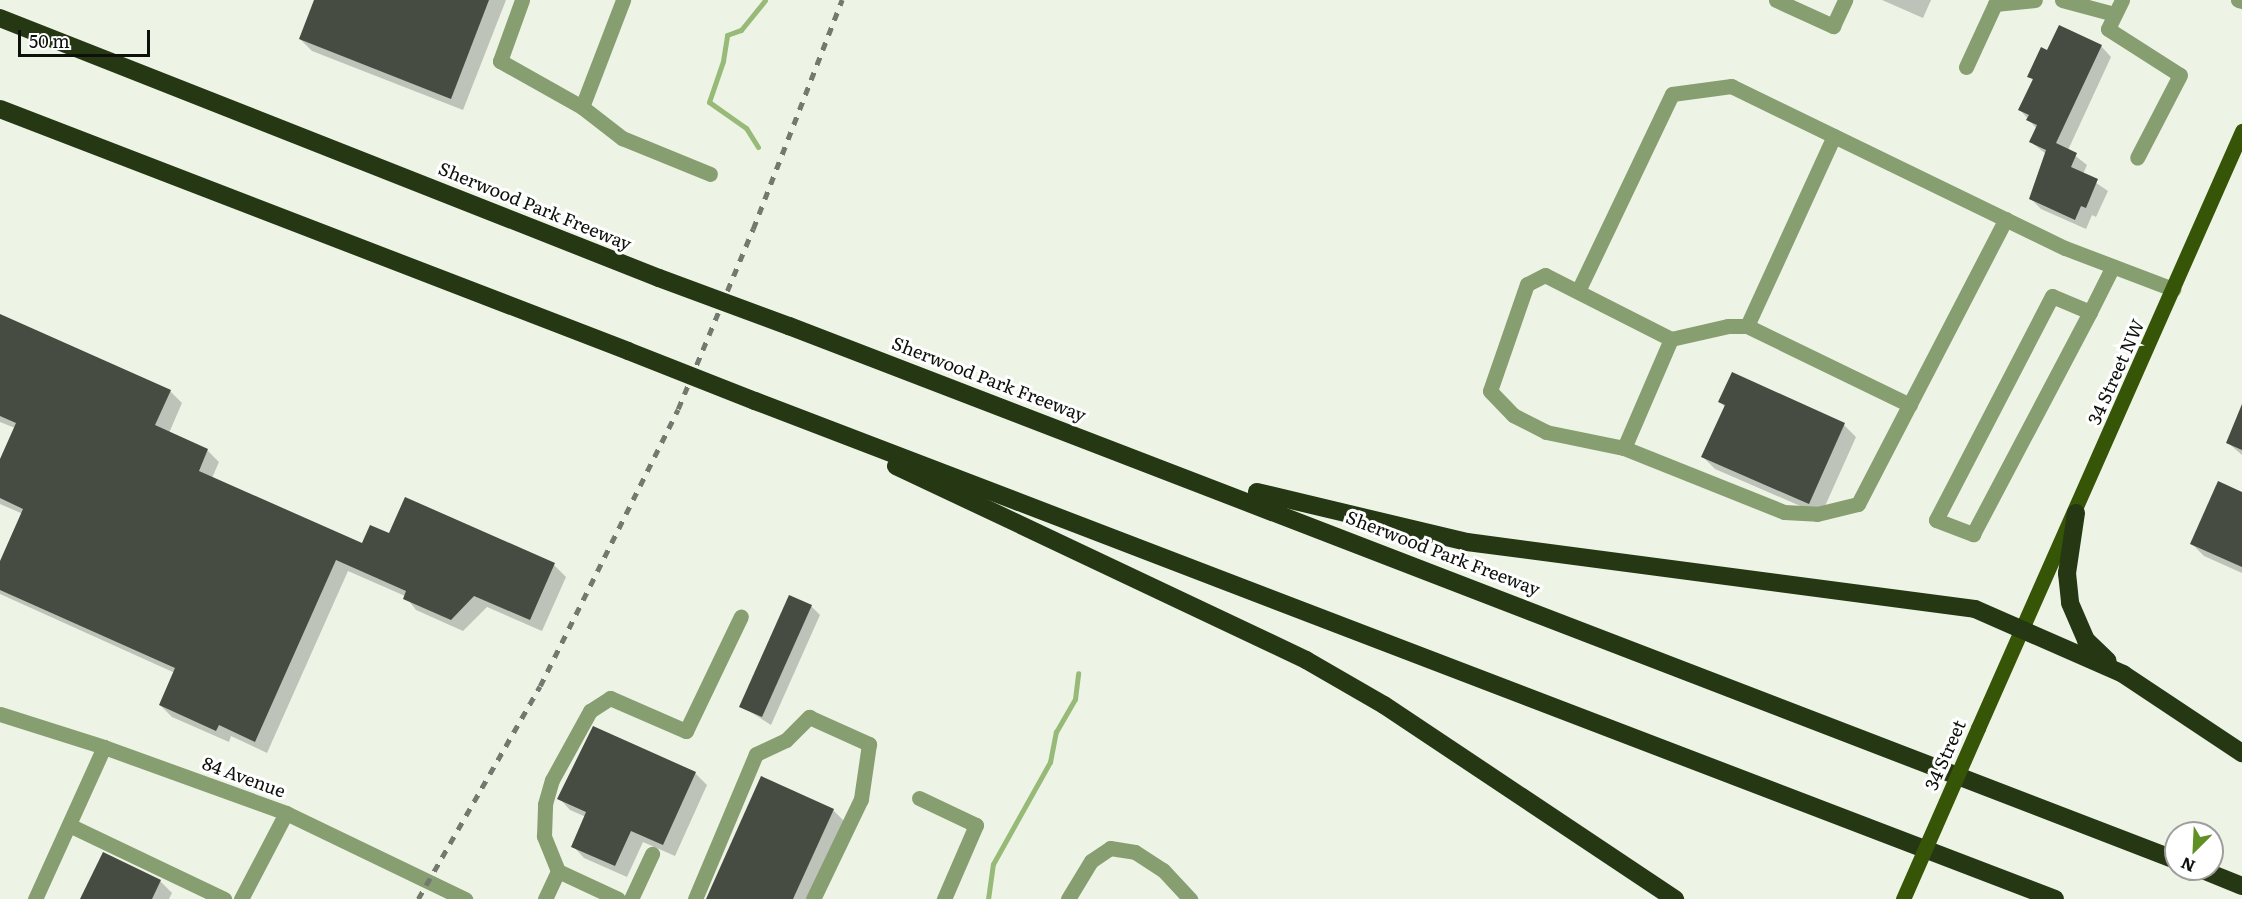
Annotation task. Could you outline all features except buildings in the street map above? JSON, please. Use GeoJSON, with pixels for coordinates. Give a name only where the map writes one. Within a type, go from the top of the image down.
{"type":"FeatureCollection","features":[{"type":"Feature","properties":{"kind":"highway","name":"Sherwood Park Freeway"},"geometry":{"type":"LineString","coordinates":[[0,18],[659,278],[1176,472],[2164,855]]}},
{"type":"Feature","properties":{"kind":"highway"},"geometry":{"type":"LineString","coordinates":[[5,112],[2055,899]]}},
{"type":"Feature","properties":{"kind":"highway"},"geometry":{"type":"LineString","coordinates":[[817,425],[957,498],[1306,660],[1384,705],[1676,899]]}},
{"type":"Feature","properties":{"kind":"highway"},"geometry":{"type":"LineString","coordinates":[[1176,472],[1467,542],[1958,605],[2023,627],[2123,674],[2242,753]]}},
{"type":"Feature","properties":{"kind":"highway"},"geometry":{"type":"LineString","coordinates":[[2076,513],[2067,573],[2073,615],[2086,640],[2123,674]]}},
{"type":"Feature","properties":{"kind":"highway"},"geometry":{"type":"LineString","coordinates":[[2224,879],[2242,886]]}},
{"type":"Feature","properties":{"kind":"main road","name":"34 Street NW"},"geometry":{"type":"LineString","coordinates":[[2023,627],[2076,513],[2242,131]]}},
{"type":"Feature","properties":{"kind":"main road","name":"34 Street"},"geometry":{"type":"LineString","coordinates":[[1903,899],[2023,627]]}},
{"type":"Feature","properties":{"kind":"street"},"geometry":{"type":"LineString","coordinates":[[522,0],[500,61],[582,107],[622,138],[710,174]]}},
{"type":"Feature","properties":{"kind":"street"},"geometry":{"type":"LineString","coordinates":[[582,107],[623,0]]}},
{"type":"Feature","properties":{"kind":"street"},"geometry":{"type":"LineString","coordinates":[[1776,0],[1833,26],[1845,0]]}},
{"type":"Feature","properties":{"kind":"street"},"geometry":{"type":"LineString","coordinates":[[1966,66],[1995,4],[2035,0]]}},
{"type":"Feature","properties":{"kind":"street"},"geometry":{"type":"LineString","coordinates":[[2062,0],[2114,14]]}},
{"type":"Feature","properties":{"kind":"street"},"geometry":{"type":"LineString","coordinates":[[2122,0],[2108,29],[2180,75],[2137,158]]}},
{"type":"Feature","properties":{"kind":"street"},"geometry":{"type":"LineString","coordinates":[[1579,289],[1672,94],[1731,86],[2006,219],[2113,266],[2173,289]]}},
{"type":"Feature","properties":{"kind":"street"},"geometry":{"type":"LineString","coordinates":[[1747,326],[1834,136]]}},
{"type":"Feature","properties":{"kind":"street"},"geometry":{"type":"LineString","coordinates":[[1910,405],[1747,326],[1728,326],[1671,339],[1579,289],[1545,275],[1527,284],[1490,392],[1514,415],[1546,432],[1624,448],[1784,512],[1817,514],[1858,504],[1910,405],[2006,219]]}},
{"type":"Feature","properties":{"kind":"street"},"geometry":{"type":"LineString","coordinates":[[2090,312],[2052,296],[1936,520],[1973,534],[2090,312],[2113,266]]}},
{"type":"Feature","properties":{"kind":"street"},"geometry":{"type":"LineString","coordinates":[[1624,448],[1671,339]]}},
{"type":"Feature","properties":{"kind":"street"},"geometry":{"type":"LineString","coordinates":[[618,899],[558,871],[544,836],[545,804],[552,780],[590,711],[610,698],[686,731],[741,616]]}},
{"type":"Feature","properties":{"kind":"street","name":"84 Avenue"},"geometry":{"type":"LineString","coordinates":[[0,714],[104,747],[286,813],[465,899]]}},
{"type":"Feature","properties":{"kind":"street"},"geometry":{"type":"LineString","coordinates":[[695,899],[756,754],[786,740],[809,717],[869,744],[861,798],[813,899]]}},
{"type":"Feature","properties":{"kind":"street"},"geometry":{"type":"LineString","coordinates":[[35,899],[104,747]]}},
{"type":"Feature","properties":{"kind":"street"},"geometry":{"type":"LineString","coordinates":[[919,798],[975,825],[944,899]]}},
{"type":"Feature","properties":{"kind":"street"},"geometry":{"type":"LineString","coordinates":[[241,899],[286,813]]}},
{"type":"Feature","properties":{"kind":"street"},"geometry":{"type":"LineString","coordinates":[[69,825],[224,899]]}},
{"type":"Feature","properties":{"kind":"street"},"geometry":{"type":"LineString","coordinates":[[1068,899],[1091,861],[1110,848],[1135,852],[1163,870],[1190,899]]}},
{"type":"Feature","properties":{"kind":"street"},"geometry":{"type":"LineString","coordinates":[[631,899],[652,854]]}},
{"type":"Feature","properties":{"kind":"street"},"geometry":{"type":"LineString","coordinates":[[545,899],[558,871]]}},
{"type":"Feature","properties":{"kind":"waterway"},"geometry":{"type":"LineString","coordinates":[[758,147],[746,128],[709,102],[723,61],[727,35],[741,30],[765,0]]}},
{"type":"Feature","properties":{"kind":"waterway"},"geometry":{"type":"LineString","coordinates":[[988,899],[993,864],[1050,762],[1056,732],[1075,699],[1078,673]]}},
{"type":"Feature","properties":{"kind":"railway"},"geometry":{"type":"LineString","coordinates":[[418,899],[540,686],[678,409],[753,229],[842,0]]}}]}
